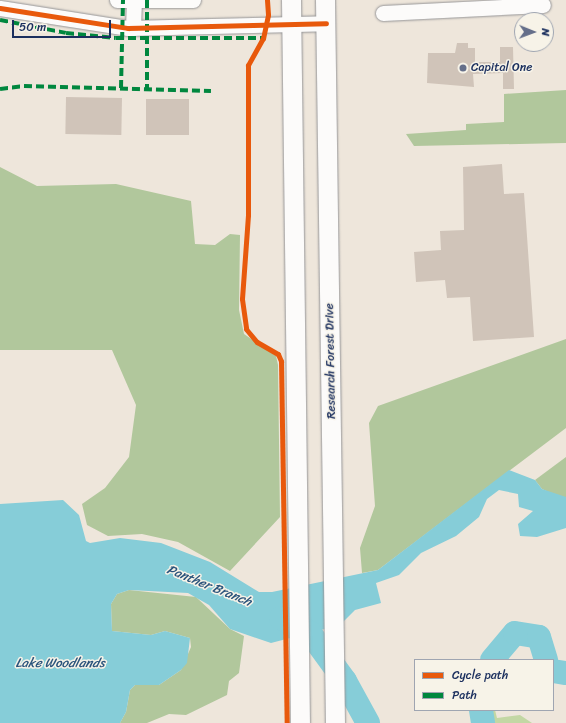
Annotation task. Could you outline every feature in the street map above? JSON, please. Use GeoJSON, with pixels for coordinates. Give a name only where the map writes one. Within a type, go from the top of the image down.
{"type":"FeatureCollection","features":[{"type":"Feature","properties":{"kind":"main road"},"geometry":{"type":"LineString","coordinates":[[291,0],[300,519],[300,723]]}},
{"type":"Feature","properties":{"kind":"main road","name":"Research Forest Drive"},"geometry":{"type":"LineString","coordinates":[[325,0],[334,518],[335,723]]}},
{"type":"Feature","properties":{"kind":"street"},"geometry":{"type":"LineString","coordinates":[[117,0],[193,0]]}},
{"type":"Feature","properties":{"kind":"street"},"geometry":{"type":"LineString","coordinates":[[133,28],[134,0]]}},
{"type":"Feature","properties":{"kind":"street"},"geometry":{"type":"LineString","coordinates":[[383,13],[442,4],[543,5]]}},
{"type":"Feature","properties":{"kind":"street"},"geometry":{"type":"LineString","coordinates":[[0,8],[133,28],[326,23]]}},
{"type":"Feature","properties":{"kind":"green space"},"geometry":{"type":"Polygon","coordinates":[[[566,90],[566,143],[414,146],[406,134],[466,130],[466,124],[504,122],[504,94],[566,90]]]}},
{"type":"Feature","properties":{"kind":"green space"},"geometry":{"type":"Polygon","coordinates":[[[0,167],[37,186],[116,184],[191,201],[195,244],[215,245],[230,234],[240,235],[239,310],[244,334],[276,356],[278,365],[280,517],[230,571],[178,542],[142,534],[108,536],[87,525],[82,504],[105,488],[129,457],[136,405],[112,350],[0,350],[0,167]]]}},
{"type":"Feature","properties":{"kind":"green space"},"geometry":{"type":"Polygon","coordinates":[[[566,339],[566,428],[378,570],[362,573],[360,548],[375,506],[369,423],[378,406],[566,339]]]}},
{"type":"Feature","properties":{"kind":"green space"},"geometry":{"type":"Polygon","coordinates":[[[566,457],[566,497],[561,498],[542,489],[535,480],[566,457]]]}},
{"type":"Feature","properties":{"kind":"green space"},"geometry":{"type":"Polygon","coordinates":[[[129,590],[196,597],[230,629],[244,636],[239,673],[229,681],[227,695],[186,715],[169,714],[147,723],[120,723],[126,712],[130,690],[135,685],[159,685],[181,670],[191,647],[190,638],[165,631],[151,635],[112,631],[111,604],[117,594],[129,590]]]}},
{"type":"Feature","properties":{"kind":"green space"},"geometry":{"type":"Polygon","coordinates":[[[476,711],[495,711],[497,718],[520,715],[532,723],[476,723],[476,711]]]}},
{"type":"Feature","properties":{"kind":"water","name":"Lake Woodlands"},"geometry":{"type":"Polygon","coordinates":[[[509,470],[535,480],[542,489],[566,497],[566,528],[537,537],[520,536],[518,524],[533,511],[519,507],[518,494],[499,490],[487,499],[479,517],[456,536],[421,553],[399,575],[376,583],[381,603],[355,610],[340,625],[271,643],[230,629],[209,605],[188,593],[129,590],[117,594],[111,604],[112,631],[151,635],[165,631],[190,638],[187,663],[181,670],[159,685],[135,685],[130,690],[126,712],[120,723],[0,723],[0,504],[63,500],[79,515],[86,541],[90,543],[120,538],[161,543],[210,562],[259,592],[272,592],[378,570],[509,470]]]}},
{"type":"Feature","properties":{"kind":"building","name":"Capital One"},"geometry":{"type":"Polygon","coordinates":[[[457,43],[468,43],[468,48],[475,48],[475,62],[500,62],[500,47],[513,47],[514,89],[503,89],[503,73],[473,74],[474,87],[427,83],[428,53],[455,53],[457,43]]]}},
{"type":"Feature","properties":{"kind":"building"},"geometry":{"type":"Polygon","coordinates":[[[66,97],[122,98],[121,135],[65,134],[66,97]]]}},
{"type":"Feature","properties":{"kind":"building"},"geometry":{"type":"Polygon","coordinates":[[[146,99],[189,99],[189,135],[146,135],[146,99]]]}},
{"type":"Feature","properties":{"kind":"building"},"geometry":{"type":"Polygon","coordinates":[[[502,164],[504,194],[524,193],[534,337],[473,341],[470,297],[447,298],[445,280],[416,282],[414,252],[441,250],[440,231],[464,230],[463,167],[502,164]]]}},
{"type":"Feature","properties":{"kind":"waterway","name":"Panther Branch"},"geometry":{"type":"LineString","coordinates":[[281,618],[310,633],[345,681],[368,723]]}},
{"type":"Feature","properties":{"kind":"waterway","name":"Panther Branch"},"geometry":{"type":"LineString","coordinates":[[493,659],[515,633],[539,637],[546,659]]}},
{"type":"Feature","properties":{"kind":"waterway","name":"Panther Branch"},"geometry":{"type":"LineString","coordinates":[[554,671],[566,673]]}},
{"type":"Feature","properties":{"kind":"waterway","name":"Panther Branch"},"geometry":{"type":"LineString","coordinates":[[481,711],[483,723]]}},
{"type":"Feature","properties":{"kind":"marked path"},"geometry":{"type":"LineString","coordinates":[[121,88],[123,0]]}},
{"type":"Feature","properties":{"kind":"marked path"},"geometry":{"type":"LineString","coordinates":[[147,0],[147,89]]}},
{"type":"Feature","properties":{"kind":"marked path"},"geometry":{"type":"LineString","coordinates":[[0,20],[66,33],[116,38],[263,38]]}},
{"type":"Feature","properties":{"kind":"marked path"},"geometry":{"type":"LineString","coordinates":[[0,89],[24,86],[211,91]]}},
{"type":"Feature","properties":{"kind":"cycle path"},"geometry":{"type":"LineString","coordinates":[[267,0],[268,15],[263,38],[248,65],[248,215],[242,299],[246,329],[257,342],[278,354],[281,361],[287,723]]}},
{"type":"Feature","properties":{"kind":"cycle path"},"geometry":{"type":"LineString","coordinates":[[0,8],[128,28],[326,23]]}},
{"type":"Feature","properties":{"kind":"place","name":"Capital One"},"geometry":{"type":"Point","coordinates":[463,68]}}]}
